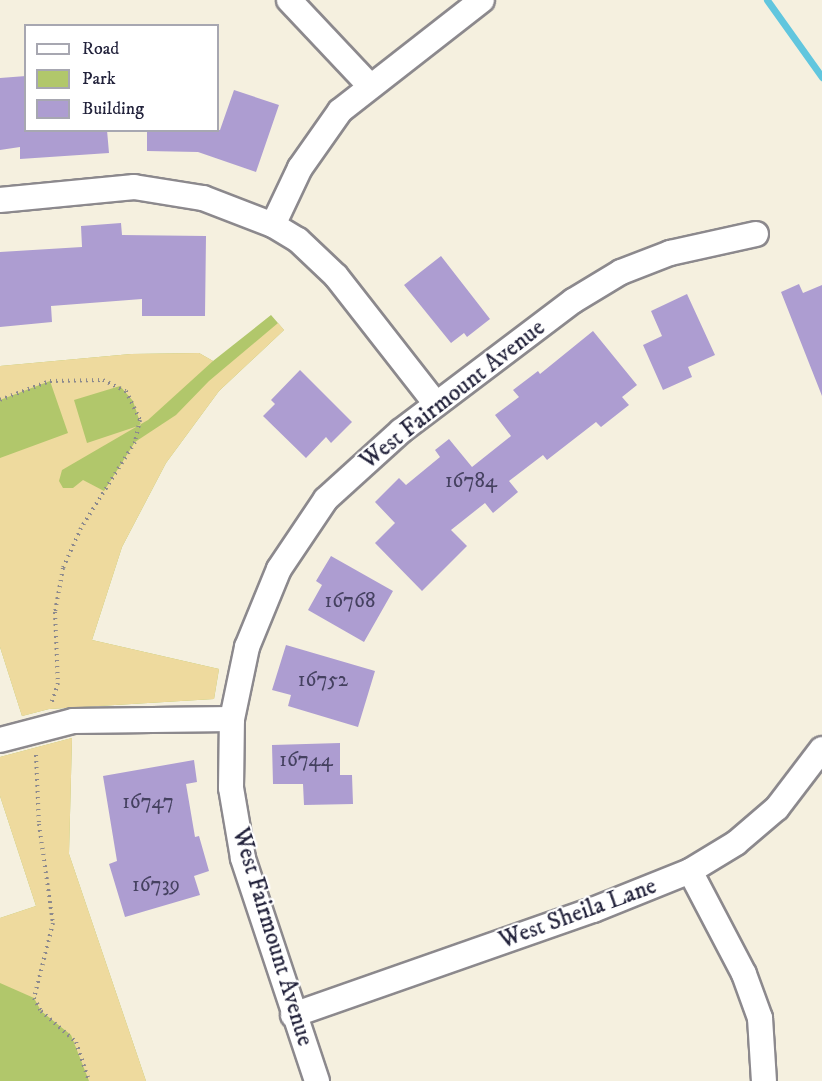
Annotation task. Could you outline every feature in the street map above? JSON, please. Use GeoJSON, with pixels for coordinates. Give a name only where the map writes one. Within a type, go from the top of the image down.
{"type":"FeatureCollection","features":[{"type":"Feature","properties":{"kind":"street"},"geometry":{"type":"LineString","coordinates":[[289,0],[369,86]]}},
{"type":"Feature","properties":{"kind":"street"},"geometry":{"type":"LineString","coordinates":[[273,225],[312,147],[340,111],[369,86],[482,0]]}},
{"type":"Feature","properties":{"kind":"street"},"geometry":{"type":"LineString","coordinates":[[0,200],[134,187],[203,198],[273,225],[298,240],[336,276],[436,404]]}},
{"type":"Feature","properties":{"kind":"street","name":"West Fairmount Avenue"},"geometry":{"type":"LineString","coordinates":[[317,1081],[293,1015],[243,858],[231,788],[232,719],[247,646],[279,569],[326,500],[436,404],[573,301],[621,272],[670,253],[756,234]]}},
{"type":"Feature","properties":{"kind":"street"},"geometry":{"type":"LineString","coordinates":[[0,740],[73,721],[113,718],[232,719]]}},
{"type":"Feature","properties":{"kind":"street","name":"West Sheila Lane"},"geometry":{"type":"LineString","coordinates":[[293,1015],[592,910],[690,871],[736,843],[777,808],[822,749]]}},
{"type":"Feature","properties":{"kind":"street"},"geometry":{"type":"LineString","coordinates":[[690,871],[744,974],[760,1018],[764,1081]]}},
{"type":"Feature","properties":{"kind":"path"},"geometry":{"type":"LineString","coordinates":[[0,400],[50,381],[102,380],[126,392],[140,420],[135,442],[81,528],[63,568],[55,612],[58,683],[35,747],[39,824],[53,923],[34,999],[41,1011],[76,1042],[89,1081]]}},
{"type":"Feature","properties":{"kind":"green space"},"geometry":{"type":"Polygon","coordinates":[[[271,315],[284,330],[219,391],[166,463],[122,547],[92,640],[219,669],[214,699],[49,709],[22,716],[0,647],[0,366],[131,354],[199,353],[213,361],[271,315]]]}},
{"type":"Feature","properties":{"kind":"green space"},"geometry":{"type":"Polygon","coordinates":[[[72,738],[69,854],[146,1081],[0,1081],[0,918],[36,906],[0,796],[0,757],[72,738]]]}},
{"type":"Feature","properties":{"kind":"sand"},"geometry":{"type":"Polygon","coordinates":[[[278,323],[284,330],[219,391],[166,463],[122,547],[92,640],[219,669],[214,699],[49,709],[22,716],[0,647],[0,458],[68,433],[50,381],[0,400],[0,366],[131,354],[199,353],[213,361],[141,424],[133,401],[120,386],[74,400],[87,443],[137,426],[62,470],[59,481],[63,488],[73,488],[83,480],[104,491],[135,442],[176,415],[209,381],[278,323]]]}},
{"type":"Feature","properties":{"kind":"sand"},"geometry":{"type":"Polygon","coordinates":[[[72,738],[69,854],[146,1081],[89,1081],[71,1035],[41,1011],[34,998],[0,983],[0,918],[36,906],[0,796],[0,757],[72,738]]]}},
{"type":"Feature","properties":{"kind":"building"},"geometry":{"type":"Polygon","coordinates":[[[24,76],[24,132],[107,132],[109,153],[20,159],[20,147],[0,150],[0,78],[24,76]]]}},
{"type":"Feature","properties":{"kind":"building"},"geometry":{"type":"Polygon","coordinates":[[[234,90],[279,105],[256,172],[198,152],[147,151],[147,132],[219,132],[234,90]]]}},
{"type":"Feature","properties":{"kind":"building"},"geometry":{"type":"Polygon","coordinates":[[[121,223],[122,235],[206,236],[205,316],[142,316],[142,299],[51,306],[52,322],[0,327],[0,252],[82,247],[81,226],[121,223]]]}},
{"type":"Feature","properties":{"kind":"building"},"geometry":{"type":"Polygon","coordinates":[[[441,256],[490,319],[467,337],[464,333],[451,343],[404,285],[441,256]]]}},
{"type":"Feature","properties":{"kind":"building"},"geometry":{"type":"Polygon","coordinates":[[[799,284],[803,293],[822,285],[822,396],[781,292],[799,284]]]}},
{"type":"Feature","properties":{"kind":"building"},"geometry":{"type":"Polygon","coordinates":[[[687,294],[715,355],[688,367],[692,377],[663,390],[643,345],[662,336],[651,311],[687,294]]]}},
{"type":"Feature","properties":{"kind":"building"},"geometry":{"type":"Polygon","coordinates":[[[593,331],[637,385],[622,397],[629,405],[601,427],[596,422],[547,460],[543,455],[509,481],[518,492],[493,513],[485,503],[451,530],[467,546],[422,591],[375,543],[395,523],[375,502],[399,478],[406,485],[440,457],[435,450],[449,439],[472,467],[511,436],[495,415],[519,397],[513,390],[538,371],[540,374],[593,331]]]}},
{"type":"Feature","properties":{"kind":"building"},"geometry":{"type":"Polygon","coordinates":[[[300,370],[352,422],[331,443],[326,437],[306,458],[263,416],[275,404],[271,400],[300,370]]]}},
{"type":"Feature","properties":{"kind":"building"},"geometry":{"type":"Polygon","coordinates":[[[331,556],[393,591],[364,642],[308,610],[322,585],[316,581],[331,556]]]}},
{"type":"Feature","properties":{"kind":"building"},"geometry":{"type":"Polygon","coordinates":[[[286,645],[375,671],[358,727],[288,706],[291,695],[272,690],[286,645]]]}},
{"type":"Feature","properties":{"kind":"building"},"geometry":{"type":"Polygon","coordinates":[[[340,743],[340,775],[352,775],[353,804],[304,805],[303,784],[273,784],[272,745],[340,743]]]}},
{"type":"Feature","properties":{"kind":"building"},"geometry":{"type":"Polygon","coordinates":[[[194,760],[197,782],[186,784],[195,837],[199,836],[209,871],[194,876],[200,895],[125,917],[109,864],[117,861],[103,776],[194,760]]]}},
{"type":"Feature","properties":{"kind":"waterway"},"geometry":{"type":"LineString","coordinates":[[767,0],[822,77]]}}]}
